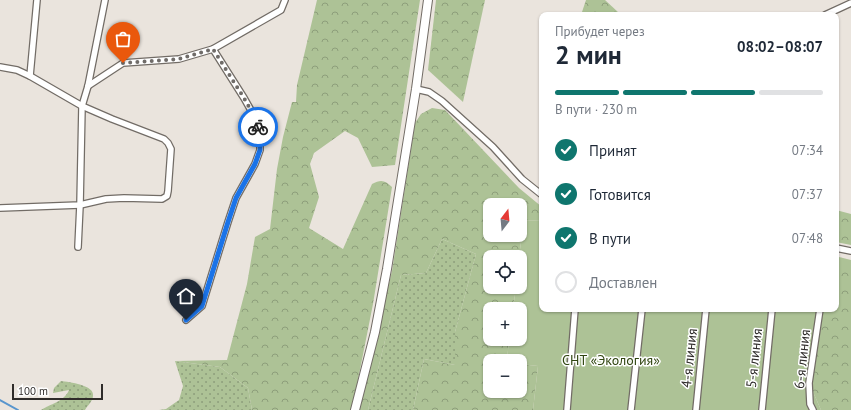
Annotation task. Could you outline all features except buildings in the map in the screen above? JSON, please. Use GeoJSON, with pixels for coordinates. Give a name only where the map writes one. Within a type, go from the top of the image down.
{"type":"FeatureCollection","features":[{"type":"Feature","properties":{"kind":"main road"},"geometry":{"type":"LineString","coordinates":[[355,410],[378,316],[387,269],[416,89],[428,0]]}},
{"type":"Feature","properties":{"kind":"street"},"geometry":{"type":"LineString","coordinates":[[30,76],[37,0]]}},
{"type":"Feature","properties":{"kind":"street"},"geometry":{"type":"LineString","coordinates":[[78,247],[82,106],[88,86],[105,0]]}},
{"type":"Feature","properties":{"kind":"street"},"geometry":{"type":"LineString","coordinates":[[88,86],[123,63],[179,59],[213,49],[281,10],[285,0]]}},
{"type":"Feature","properties":{"kind":"street"},"geometry":{"type":"LineString","coordinates":[[832,12],[851,3]]}},
{"type":"Feature","properties":{"kind":"street"},"geometry":{"type":"LineString","coordinates":[[186,320],[202,306],[236,198],[255,164],[260,150],[260,133],[257,121],[213,49]]}},
{"type":"Feature","properties":{"kind":"street"},"geometry":{"type":"LineString","coordinates":[[0,67],[17,70],[82,106],[164,139],[171,149],[168,191],[167,196],[162,199],[124,198],[106,199],[80,205],[0,208]]}},
{"type":"Feature","properties":{"kind":"street"},"geometry":{"type":"LineString","coordinates":[[416,89],[430,92],[442,101],[493,147],[522,179],[539,193]]}},
{"type":"Feature","properties":{"kind":"street"},"geometry":{"type":"LineString","coordinates":[[839,249],[851,251]]}},
{"type":"Feature","properties":{"kind":"street"},"geometry":{"type":"LineString","coordinates":[[566,410],[575,312]]}},
{"type":"Feature","properties":{"kind":"street"},"geometry":{"type":"LineString","coordinates":[[631,410],[642,312]]}},
{"type":"Feature","properties":{"kind":"street","name":"4-я линия"},"geometry":{"type":"LineString","coordinates":[[696,410],[706,312]]}},
{"type":"Feature","properties":{"kind":"street","name":"5-я линия"},"geometry":{"type":"LineString","coordinates":[[762,410],[772,312]]}},
{"type":"Feature","properties":{"kind":"street","name":"6-я линия"},"geometry":{"type":"LineString","coordinates":[[813,410],[810,404],[809,383],[820,312]]}},
{"type":"Feature","properties":{"kind":"green space"},"geometry":{"type":"Polygon","coordinates":[[[317,0],[420,0],[395,165],[372,167],[358,138],[345,131],[314,153],[310,164],[319,197],[309,228],[343,249],[372,184],[378,181],[383,181],[392,187],[373,304],[352,410],[252,410],[248,388],[220,367],[175,361],[227,360],[247,284],[255,237],[270,229],[277,169],[283,137],[292,102],[296,102],[297,85],[317,0]]]}},
{"type":"Feature","properties":{"kind":"green space"},"geometry":{"type":"Polygon","coordinates":[[[436,0],[485,0],[463,102],[428,70],[436,0]]]}},
{"type":"Feature","properties":{"kind":"green space"},"geometry":{"type":"Polygon","coordinates":[[[586,0],[605,0],[618,12],[582,12],[586,0]]]}},
{"type":"Feature","properties":{"kind":"green space"},"geometry":{"type":"Polygon","coordinates":[[[432,108],[445,110],[519,188],[539,205],[539,221],[527,220],[527,198],[483,198],[483,242],[521,242],[520,250],[483,250],[483,294],[515,294],[514,302],[483,302],[483,346],[508,346],[508,354],[483,354],[483,398],[527,398],[527,365],[538,366],[533,410],[413,410],[424,359],[455,365],[455,332],[476,254],[442,239],[426,273],[401,275],[368,410],[358,410],[392,271],[415,123],[421,114],[432,108]]]}},
{"type":"Feature","properties":{"kind":"green space"},"geometry":{"type":"Polygon","coordinates":[[[839,211],[851,214],[851,245],[839,243],[839,211]]]}},
{"type":"Feature","properties":{"kind":"green space","name":"СНТ «Экология»"},"geometry":{"type":"Polygon","coordinates":[[[527,220],[539,221],[539,312],[822,312],[810,385],[821,410],[533,410],[538,366],[527,365],[527,354],[508,354],[508,346],[527,346],[527,302],[514,302],[515,294],[527,294],[527,250],[520,250],[521,242],[527,242],[527,220]]]}},
{"type":"Feature","properties":{"kind":"green space"},"geometry":{"type":"Polygon","coordinates":[[[442,239],[476,254],[455,332],[455,365],[424,359],[413,410],[368,410],[401,275],[426,273],[442,239]]]}},
{"type":"Feature","properties":{"kind":"green space"},"geometry":{"type":"Polygon","coordinates":[[[839,257],[851,260],[851,410],[821,410],[810,385],[822,312],[839,312],[839,257]]]}},
{"type":"Feature","properties":{"kind":"green space"},"geometry":{"type":"Polygon","coordinates":[[[175,361],[220,367],[248,388],[252,410],[159,410],[166,409],[179,400],[183,386],[175,361]]]}},
{"type":"Feature","properties":{"kind":"green space"},"geometry":{"type":"Polygon","coordinates":[[[61,381],[81,385],[93,392],[92,400],[85,410],[41,410],[60,400],[67,394],[69,390],[53,393],[54,388],[61,381]]]}},
{"type":"Feature","properties":{"kind":"waterway"},"geometry":{"type":"LineString","coordinates":[[0,400],[18,410]]}},
{"type":"Feature","properties":{"kind":"way so far"},"geometry":{"type":"LineString","coordinates":[[123,63],[157,62],[179,59],[213,49],[244,98],[257,121],[258,127]]}},
{"type":"Feature","properties":{"kind":"route"},"geometry":{"type":"LineString","coordinates":[[186,320],[202,306],[236,198],[255,164],[260,150],[260,133],[258,127]]}}]}
